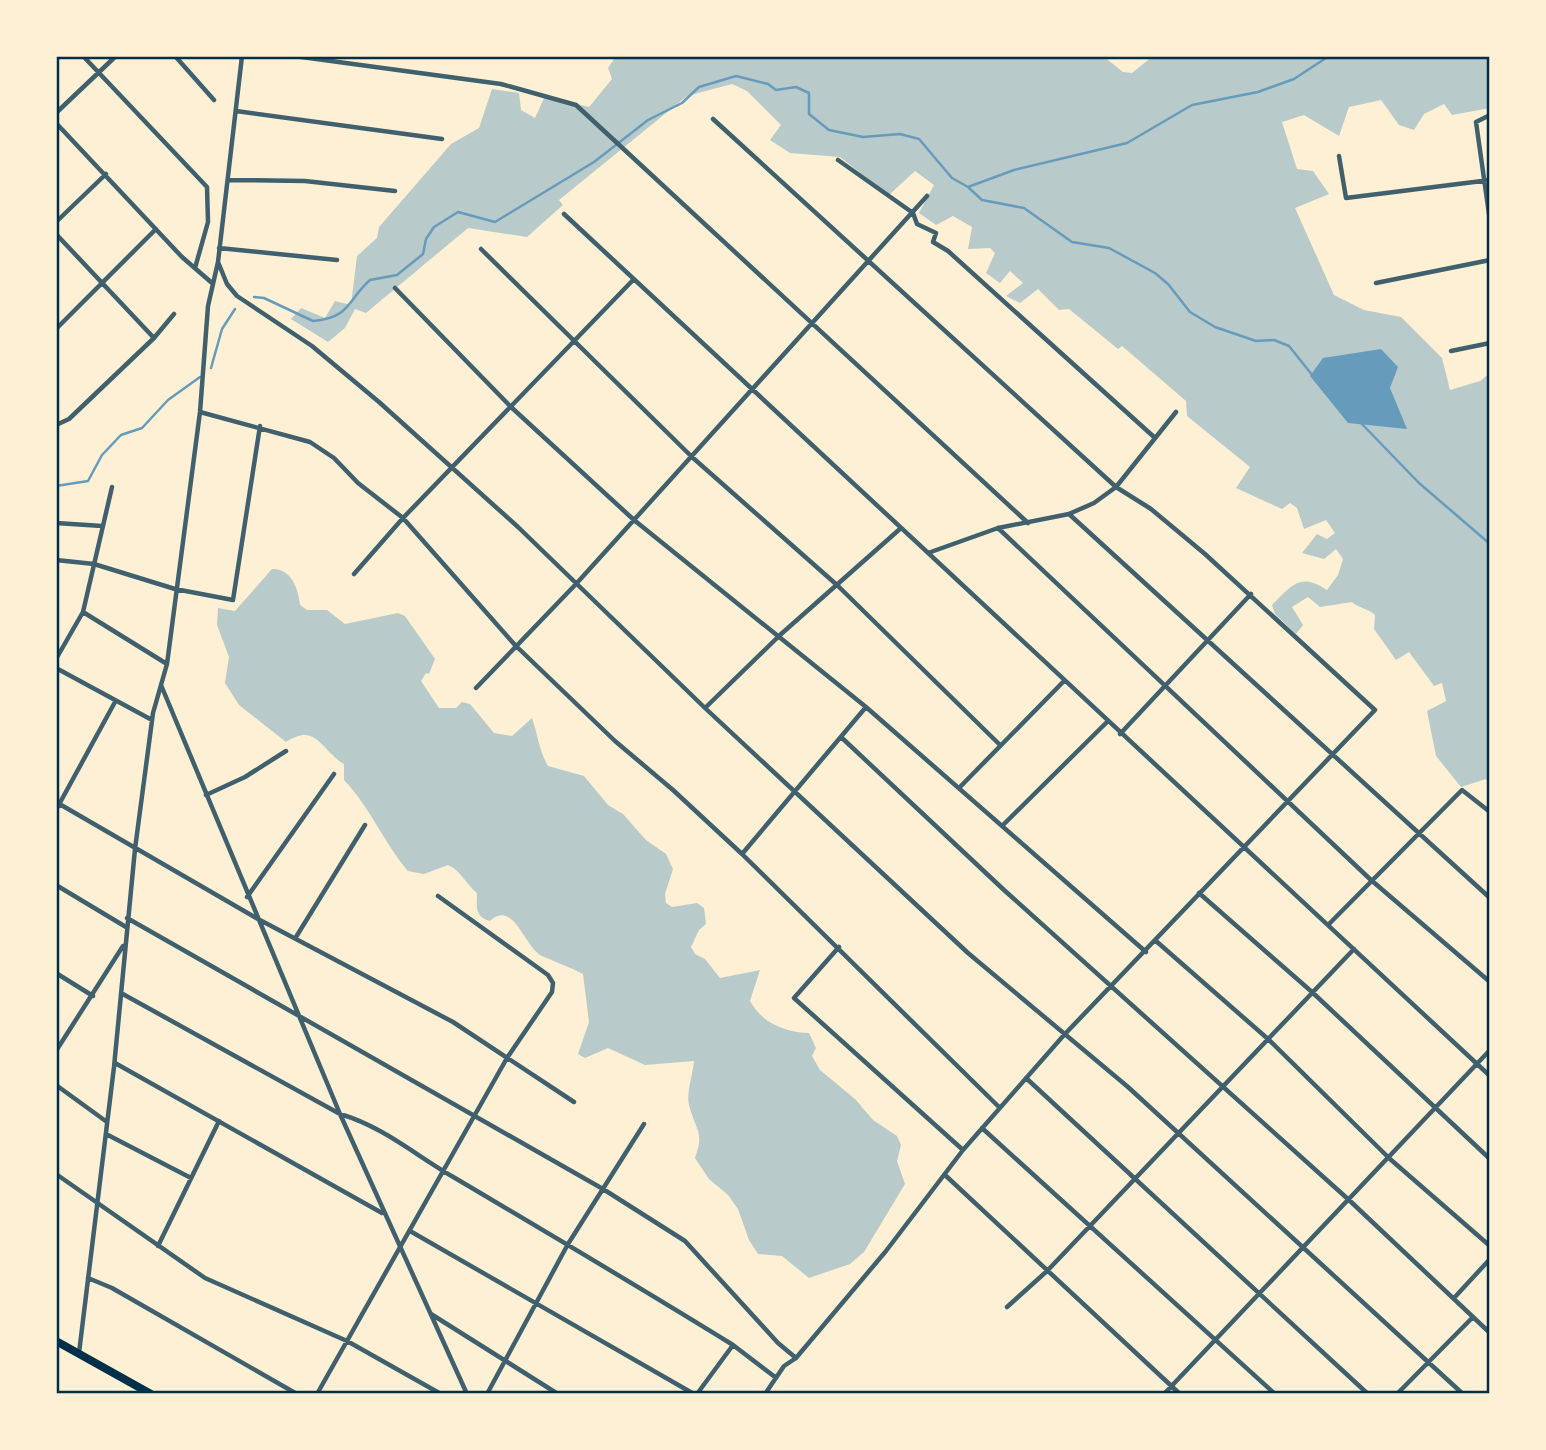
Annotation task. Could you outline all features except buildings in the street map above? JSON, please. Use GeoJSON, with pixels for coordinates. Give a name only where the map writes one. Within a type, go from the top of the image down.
{"type":"FeatureCollection","features":[{"type":"Feature","properties":{"kind":"highway"},"geometry":{"type":"LineString","coordinates":[[56,1341],[151,1394]]}},
{"type":"Feature","properties":{"kind":"street"},"geometry":{"type":"LineString","coordinates":[[83,56],[207,187],[208,222],[195,268]]}},
{"type":"Feature","properties":{"kind":"street"},"geometry":{"type":"LineString","coordinates":[[56,113],[117,56]]}},
{"type":"Feature","properties":{"kind":"street"},"geometry":{"type":"LineString","coordinates":[[175,56],[214,100]]}},
{"type":"Feature","properties":{"kind":"street"},"geometry":{"type":"LineString","coordinates":[[79,1353],[114,1063],[135,849],[152,720],[167,664],[200,412],[212,283],[218,262],[229,180],[242,56]]}},
{"type":"Feature","properties":{"kind":"street"},"geometry":{"type":"LineString","coordinates":[[294,56],[501,84],[576,105],[1028,523]]}},
{"type":"Feature","properties":{"kind":"street"},"geometry":{"type":"LineString","coordinates":[[236,111],[442,139]]}},
{"type":"Feature","properties":{"kind":"street"},"geometry":{"type":"LineString","coordinates":[[1490,115],[1476,122],[1487,181],[1490,221]]}},
{"type":"Feature","properties":{"kind":"street"},"geometry":{"type":"LineString","coordinates":[[713,118],[1116,487],[1151,509],[1251,594],[1374,707],[1374,712],[1333,756],[1243,846],[1156,942],[1064,1035],[963,1150],[796,1357],[775,1377],[765,1394]]}},
{"type":"Feature","properties":{"kind":"street"},"geometry":{"type":"LineString","coordinates":[[56,123],[156,229],[212,283]]}},
{"type":"Feature","properties":{"kind":"street"},"geometry":{"type":"LineString","coordinates":[[1339,156],[1346,198],[1487,181]]}},
{"type":"Feature","properties":{"kind":"street"},"geometry":{"type":"LineString","coordinates":[[838,160],[914,213],[917,224],[936,233],[933,242],[937,247],[948,251],[1154,437]]}},
{"type":"Feature","properties":{"kind":"street"},"geometry":{"type":"LineString","coordinates":[[56,222],[106,174]]}},
{"type":"Feature","properties":{"kind":"street"},"geometry":{"type":"LineString","coordinates":[[229,180],[305,181],[395,191]]}},
{"type":"Feature","properties":{"kind":"street"},"geometry":{"type":"LineString","coordinates":[[476,688],[576,584],[871,262],[927,196]]}},
{"type":"Feature","properties":{"kind":"street"},"geometry":{"type":"LineString","coordinates":[[564,214],[1490,1076]]}},
{"type":"Feature","properties":{"kind":"street"},"geometry":{"type":"LineString","coordinates":[[56,328],[156,229]]}},
{"type":"Feature","properties":{"kind":"street"},"geometry":{"type":"LineString","coordinates":[[56,234],[154,338]]}},
{"type":"Feature","properties":{"kind":"street"},"geometry":{"type":"LineString","coordinates":[[219,248],[337,260]]}},
{"type":"Feature","properties":{"kind":"street"},"geometry":{"type":"LineString","coordinates":[[481,249],[692,457],[837,585],[999,744]]}},
{"type":"Feature","properties":{"kind":"street"},"geometry":{"type":"LineString","coordinates":[[1376,283],[1490,260]]}},
{"type":"Feature","properties":{"kind":"street"},"geometry":{"type":"LineString","coordinates":[[218,262],[227,284],[237,296],[340,368],[452,468],[968,953],[1179,1133],[1463,1394]]}},
{"type":"Feature","properties":{"kind":"street"},"geometry":{"type":"LineString","coordinates":[[354,574],[402,518],[575,343],[634,279]]}},
{"type":"Feature","properties":{"kind":"street"},"geometry":{"type":"LineString","coordinates":[[395,288],[511,407],[634,520],[866,706],[1146,952]]}},
{"type":"Feature","properties":{"kind":"street"},"geometry":{"type":"LineString","coordinates":[[56,425],[69,419],[154,338],[174,314]]}},
{"type":"Feature","properties":{"kind":"street"},"geometry":{"type":"LineString","coordinates":[[1451,351],[1490,343]]}},
{"type":"Feature","properties":{"kind":"street"},"geometry":{"type":"LineString","coordinates":[[200,412],[260,426],[316,445],[402,518],[516,645],[615,741],[742,854],[1000,1108]]}},
{"type":"Feature","properties":{"kind":"street"},"geometry":{"type":"LineString","coordinates":[[928,553],[998,528],[1069,514],[1094,503],[1116,487],[1176,412]]}},
{"type":"Feature","properties":{"kind":"street"},"geometry":{"type":"LineString","coordinates":[[56,560],[94,564],[175,589],[227,600],[235,596],[260,426]]}},
{"type":"Feature","properties":{"kind":"street"},"geometry":{"type":"LineString","coordinates":[[56,659],[83,612],[112,487]]}},
{"type":"Feature","properties":{"kind":"street"},"geometry":{"type":"LineString","coordinates":[[1069,514],[1490,898]]}},
{"type":"Feature","properties":{"kind":"street"},"geometry":{"type":"LineString","coordinates":[[56,523],[102,526]]}},
{"type":"Feature","properties":{"kind":"street"},"geometry":{"type":"LineString","coordinates":[[705,708],[780,635],[901,528]]}},
{"type":"Feature","properties":{"kind":"street"},"geometry":{"type":"LineString","coordinates":[[998,528],[1371,880],[1490,982]]}},
{"type":"Feature","properties":{"kind":"street"},"geometry":{"type":"LineString","coordinates":[[1120,734],[1251,594]]}},
{"type":"Feature","properties":{"kind":"street"},"geometry":{"type":"LineString","coordinates":[[83,612],[167,664]]}},
{"type":"Feature","properties":{"kind":"street"},"geometry":{"type":"LineString","coordinates":[[56,668],[152,720]]}},
{"type":"Feature","properties":{"kind":"street"},"geometry":{"type":"LineString","coordinates":[[959,788],[999,744],[1064,681]]}},
{"type":"Feature","properties":{"kind":"street"},"geometry":{"type":"LineString","coordinates":[[160,684],[340,1114],[467,1394]]}},
{"type":"Feature","properties":{"kind":"street"},"geometry":{"type":"LineString","coordinates":[[115,702],[57,805],[258,919],[453,1022],[574,1102]]}},
{"type":"Feature","properties":{"kind":"street"},"geometry":{"type":"LineString","coordinates":[[742,854],[866,706]]}},
{"type":"Feature","properties":{"kind":"street"},"geometry":{"type":"LineString","coordinates":[[1002,825],[1107,722]]}},
{"type":"Feature","properties":{"kind":"street"},"geometry":{"type":"LineString","coordinates":[[841,737],[1349,1200],[1490,1333]]}},
{"type":"Feature","properties":{"kind":"street"},"geometry":{"type":"LineString","coordinates":[[206,795],[245,777],[286,751]]}},
{"type":"Feature","properties":{"kind":"street"},"geometry":{"type":"LineString","coordinates":[[247,897],[334,774]]}},
{"type":"Feature","properties":{"kind":"street"},"geometry":{"type":"LineString","coordinates":[[1328,925],[1463,789],[1490,812]]}},
{"type":"Feature","properties":{"kind":"street"},"geometry":{"type":"LineString","coordinates":[[296,937],[365,825]]}},
{"type":"Feature","properties":{"kind":"street"},"geometry":{"type":"LineString","coordinates":[[56,885],[126,928]]}},
{"type":"Feature","properties":{"kind":"street"},"geometry":{"type":"LineString","coordinates":[[1199,893],[1312,992],[1490,1159]]}},
{"type":"Feature","properties":{"kind":"street"},"geometry":{"type":"LineString","coordinates":[[317,1394],[507,1058],[552,992],[553,983],[548,975],[438,896]]}},
{"type":"Feature","properties":{"kind":"street"},"geometry":{"type":"LineString","coordinates":[[127,918],[603,1189],[685,1241],[778,1343],[796,1357]]}},
{"type":"Feature","properties":{"kind":"street"},"geometry":{"type":"LineString","coordinates":[[1156,942],[1268,1039],[1390,1159],[1490,1246]]}},
{"type":"Feature","properties":{"kind":"street"},"geometry":{"type":"LineString","coordinates":[[56,1052],[125,944]]}},
{"type":"Feature","properties":{"kind":"street"},"geometry":{"type":"LineString","coordinates":[[839,947],[794,998],[963,1150]]}},
{"type":"Feature","properties":{"kind":"street"},"geometry":{"type":"LineString","coordinates":[[1007,1307],[1047,1271],[1354,949]]}},
{"type":"Feature","properties":{"kind":"street"},"geometry":{"type":"LineString","coordinates":[[56,973],[93,996]]}},
{"type":"Feature","properties":{"kind":"street"},"geometry":{"type":"LineString","coordinates":[[121,993],[340,1114],[368,1122],[393,1136],[444,1172],[733,1345],[775,1377]]}},
{"type":"Feature","properties":{"kind":"street"},"geometry":{"type":"LineString","coordinates":[[1164,1394],[1390,1159],[1434,1107],[1490,1050]]}},
{"type":"Feature","properties":{"kind":"street"},"geometry":{"type":"LineString","coordinates":[[114,1063],[383,1213]]}},
{"type":"Feature","properties":{"kind":"street"},"geometry":{"type":"LineString","coordinates":[[1026,1079],[1368,1394]]}},
{"type":"Feature","properties":{"kind":"street"},"geometry":{"type":"LineString","coordinates":[[56,1085],[107,1123]]}},
{"type":"Feature","properties":{"kind":"street"},"geometry":{"type":"LineString","coordinates":[[158,1246],[219,1121]]}},
{"type":"Feature","properties":{"kind":"street"},"geometry":{"type":"LineString","coordinates":[[487,1394],[568,1244],[644,1124]]}},
{"type":"Feature","properties":{"kind":"street"},"geometry":{"type":"LineString","coordinates":[[982,1128],[1275,1394]]}},
{"type":"Feature","properties":{"kind":"street"},"geometry":{"type":"LineString","coordinates":[[106,1134],[191,1178]]}},
{"type":"Feature","properties":{"kind":"street"},"geometry":{"type":"LineString","coordinates":[[56,1174],[98,1206],[205,1278],[347,1341],[441,1394]]}},
{"type":"Feature","properties":{"kind":"street"},"geometry":{"type":"LineString","coordinates":[[945,1175],[1180,1394]]}},
{"type":"Feature","properties":{"kind":"street"},"geometry":{"type":"LineString","coordinates":[[410,1231],[696,1394],[733,1345]]}},
{"type":"Feature","properties":{"kind":"street"},"geometry":{"type":"LineString","coordinates":[[1454,1298],[1490,1259]]}},
{"type":"Feature","properties":{"kind":"street"},"geometry":{"type":"LineString","coordinates":[[88,1278],[112,1288],[297,1394]]}},
{"type":"Feature","properties":{"kind":"street"},"geometry":{"type":"LineString","coordinates":[[430,1314],[558,1394]]}},
{"type":"Feature","properties":{"kind":"street"},"geometry":{"type":"LineString","coordinates":[[1397,1394],[1473,1317]]}},
{"type":"Feature","properties":{"kind":"shaded area"},"geometry":{"type":"Polygon","coordinates":[[[616,56],[1103,56],[1123,72],[1132,73],[1153,56],[1490,56],[1490,108],[1452,115],[1444,104],[1424,114],[1414,130],[1399,125],[1381,100],[1349,107],[1339,136],[1304,115],[1282,122],[1297,169],[1313,171],[1329,194],[1295,208],[1334,295],[1364,310],[1401,317],[1442,358],[1450,390],[1480,381],[1490,373],[1490,783],[1486,779],[1461,787],[1436,756],[1427,711],[1446,701],[1442,683],[1434,686],[1409,652],[1396,660],[1374,629],[1375,615],[1352,602],[1320,607],[1308,597],[1292,607],[1303,625],[1296,634],[1275,614],[1272,605],[1297,583],[1310,582],[1327,590],[1338,575],[1343,559],[1336,549],[1324,559],[1302,553],[1317,534],[1327,539],[1335,533],[1326,520],[1304,529],[1297,508],[1290,503],[1282,509],[1236,488],[1250,467],[1187,416],[1186,401],[1122,346],[1118,349],[1069,309],[1059,310],[1038,289],[1020,303],[1006,296],[1023,283],[1010,271],[1000,283],[986,273],[995,253],[990,248],[968,249],[972,227],[953,216],[936,225],[919,213],[934,185],[915,171],[889,195],[840,157],[790,153],[770,140],[781,125],[747,91],[732,84],[687,96],[559,200],[563,205],[527,237],[468,228],[366,313],[355,309],[345,328],[328,342],[291,319],[301,308],[325,318],[335,301],[351,305],[357,256],[377,238],[379,227],[451,144],[479,128],[492,89],[519,93],[521,110],[535,118],[545,96],[589,107],[612,79],[608,68],[616,56]]]}},
{"type":"Feature","properties":{"kind":"shaded area"},"geometry":{"type":"Polygon","coordinates":[[[272,569],[285,572],[293,581],[300,605],[307,610],[327,610],[345,624],[398,613],[405,616],[435,659],[429,674],[426,673],[421,681],[439,708],[456,708],[462,702],[470,704],[494,733],[512,736],[532,718],[548,766],[584,776],[608,805],[623,814],[646,840],[666,854],[673,869],[665,894],[666,903],[672,907],[697,903],[704,908],[706,924],[699,930],[691,947],[695,954],[705,959],[720,978],[760,970],[750,1001],[755,1009],[775,1025],[791,1031],[809,1033],[816,1048],[812,1056],[820,1070],[855,1099],[873,1120],[897,1136],[901,1145],[897,1161],[905,1184],[864,1252],[850,1264],[809,1278],[782,1256],[758,1254],[749,1240],[738,1209],[728,1195],[709,1179],[695,1158],[699,1136],[688,1100],[694,1061],[645,1065],[608,1048],[585,1058],[578,1054],[589,1022],[583,974],[542,956],[506,916],[498,916],[490,921],[481,917],[477,910],[477,893],[452,867],[448,865],[424,874],[408,871],[344,780],[344,764],[311,736],[304,735],[286,742],[239,705],[225,683],[229,657],[217,625],[218,608],[235,611],[272,569]]]}},
{"type":"Feature","properties":{"kind":"water"},"geometry":{"type":"Polygon","coordinates":[[[1381,349],[1398,367],[1390,388],[1407,429],[1348,423],[1310,376],[1323,358],[1381,349]]]}},
{"type":"Feature","properties":{"kind":"waterway"},"geometry":{"type":"LineString","coordinates":[[254,297],[264,298],[313,321],[335,316],[348,306],[370,280],[397,275],[423,254],[426,239],[434,227],[458,212],[495,222],[594,162],[648,120],[682,103],[699,87],[736,76],[768,84],[776,90],[796,87],[809,93],[809,114],[829,130],[863,137],[900,134],[919,139],[952,178],[968,187],[1014,170],[1127,143],[1192,105],[1258,92],[1294,79],[1329,56]]}},
{"type":"Feature","properties":{"kind":"waterway"},"geometry":{"type":"LineString","coordinates":[[969,188],[982,200],[1024,208],[1072,242],[1109,248],[1155,273],[1168,284],[1190,312],[1215,327],[1256,341],[1274,340],[1289,346],[1313,376]]}},
{"type":"Feature","properties":{"kind":"waterway"},"geometry":{"type":"LineString","coordinates":[[211,368],[222,329],[235,309]]}},
{"type":"Feature","properties":{"kind":"waterway"},"geometry":{"type":"LineString","coordinates":[[56,486],[88,481],[102,455],[121,435],[142,428],[168,400],[200,377]]}},
{"type":"Feature","properties":{"kind":"waterway"},"geometry":{"type":"LineString","coordinates":[[1360,422],[1419,483],[1490,544]]}}]}
